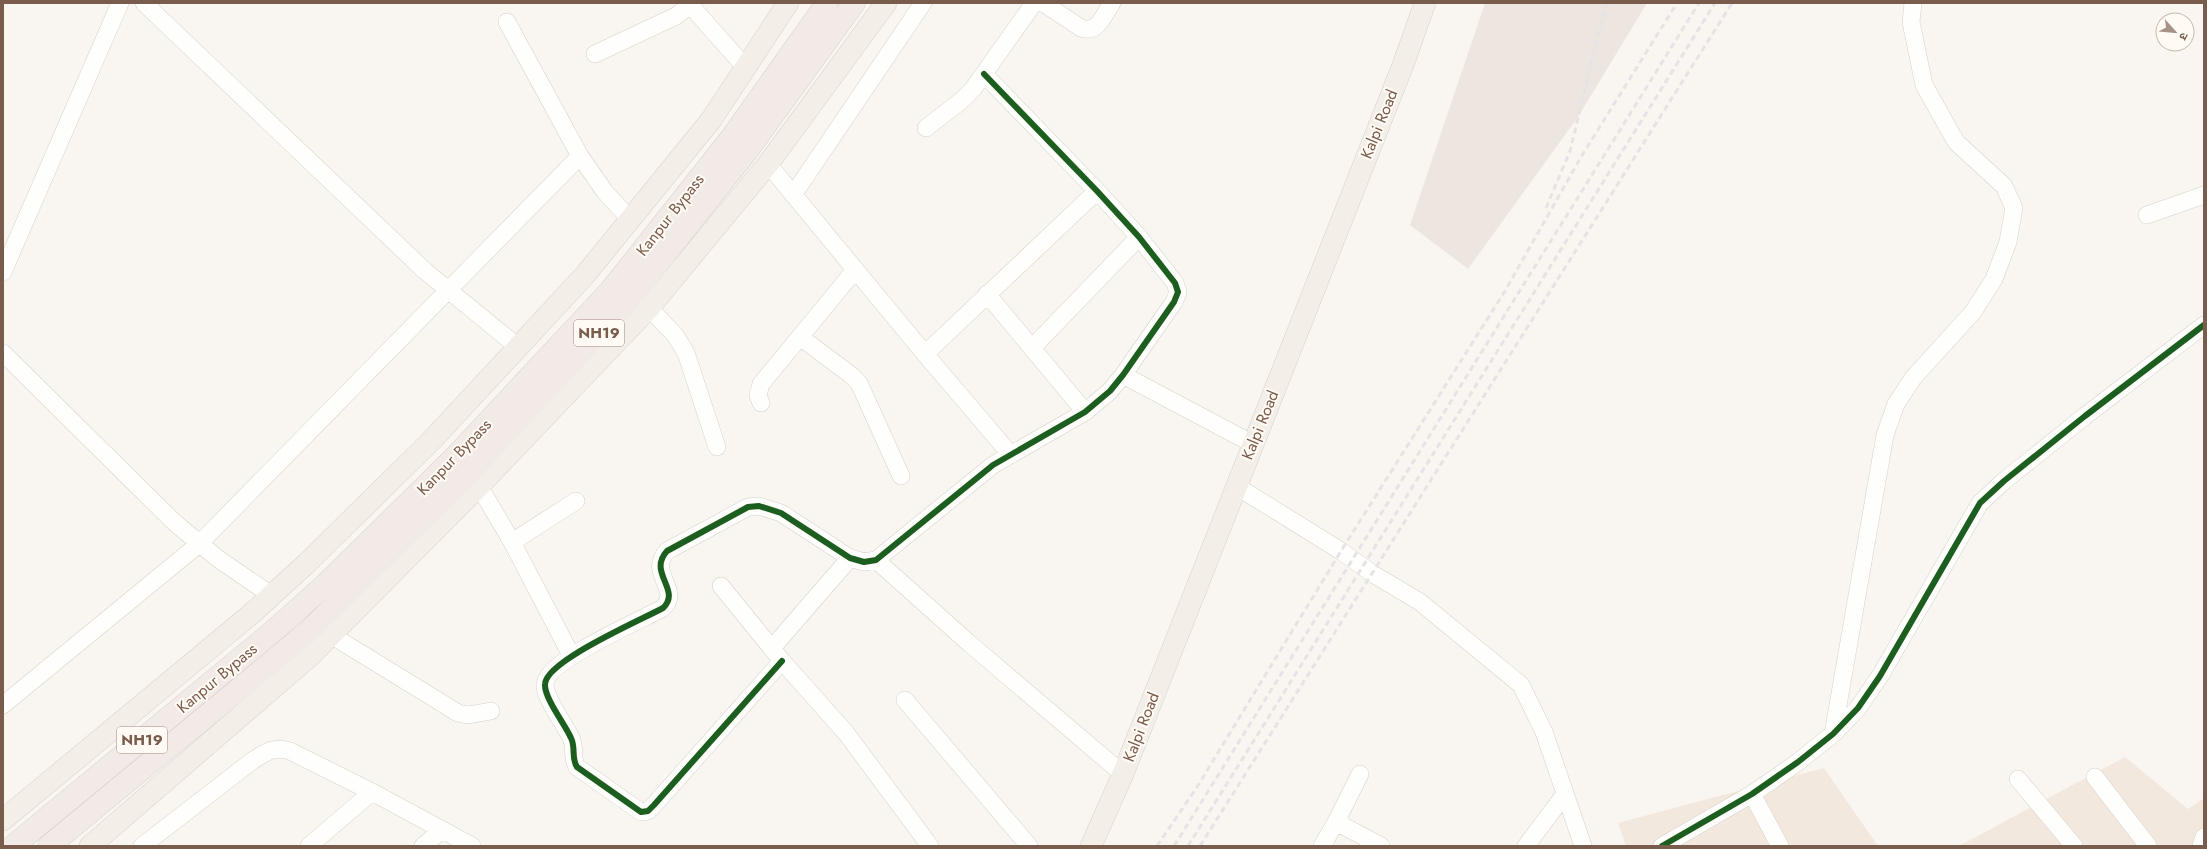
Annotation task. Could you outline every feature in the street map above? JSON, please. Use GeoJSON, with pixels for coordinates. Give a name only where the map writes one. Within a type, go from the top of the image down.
{"type":"FeatureCollection","features":[{"type":"Feature","properties":{"kind":"highway","name":"Kanpur Bypass"},"geometry":{"type":"LineString","coordinates":[[13,846],[277,628],[326,584],[453,459],[611,290],[732,137],[827,3]]}},
{"type":"Feature","properties":{"kind":"highway","name":"Kanpur Bypass"},"geometry":{"type":"LineString","coordinates":[[49,846],[322,636],[468,474],[623,307],[747,151],[854,3]]}},
{"type":"Feature","properties":{"kind":"main road"},"geometry":{"type":"LineString","coordinates":[[3,820],[245,620],[306,564],[432,440],[585,275],[711,120],[788,3]]}},
{"type":"Feature","properties":{"kind":"main road"},"geometry":{"type":"LineString","coordinates":[[322,636],[479,486],[649,308],[768,164],[886,3]]}},
{"type":"Feature","properties":{"kind":"main road","name":"Kalpi Road"},"geometry":{"type":"LineString","coordinates":[[1091,846],[1123,774],[1403,65],[1425,3]]}},
{"type":"Feature","properties":{"kind":"main road"},"geometry":{"type":"LineString","coordinates":[[90,846],[300,652]]}},
{"type":"Feature","properties":{"kind":"street"},"geometry":{"type":"LineString","coordinates":[[3,272],[120,3]]}},
{"type":"Feature","properties":{"kind":"street"},"geometry":{"type":"LineString","coordinates":[[144,3],[448,291],[518,348]]}},
{"type":"Feature","properties":{"kind":"street"},"geometry":{"type":"LineString","coordinates":[[793,195],[922,3]]}},
{"type":"Feature","properties":{"kind":"street"},"geometry":{"type":"LineString","coordinates":[[926,128],[962,100],[984,74],[1034,3]]}},
{"type":"Feature","properties":{"kind":"street"},"geometry":{"type":"LineString","coordinates":[[1043,3],[1080,28],[1088,30],[1093,29],[1098,24],[1112,3]]}},
{"type":"Feature","properties":{"kind":"street"},"geometry":{"type":"LineString","coordinates":[[1833,734],[1885,435],[1896,404],[1913,378],[1973,312],[1994,279],[2008,242],[2014,208],[2004,186],[1956,142],[1924,85],[1911,22],[1913,3]]}},
{"type":"Feature","properties":{"kind":"street"},"geometry":{"type":"LineString","coordinates":[[595,54],[676,16],[692,5],[745,68]]}},
{"type":"Feature","properties":{"kind":"street"},"geometry":{"type":"LineString","coordinates":[[507,22],[580,156],[605,192],[630,219]]}},
{"type":"Feature","properties":{"kind":"street"},"geometry":{"type":"LineString","coordinates":[[850,558],[777,654],[654,805],[648,810],[641,812],[583,772],[574,762],[572,739],[546,690],[545,683],[547,676],[554,667],[571,655],[663,608],[670,598],[659,567],[663,556],[667,551],[748,507],[760,506],[781,513],[850,558],[864,562],[876,560],[978,477],[1011,454],[1085,412],[1110,391],[1123,375],[1174,302],[1178,292],[1175,284],[1139,237],[1098,191],[984,74]]}},
{"type":"Feature","properties":{"kind":"street"},"geometry":{"type":"LineString","coordinates":[[3,705],[187,554],[580,156]]}},
{"type":"Feature","properties":{"kind":"street"},"geometry":{"type":"LineString","coordinates":[[768,164],[924,354],[1011,454]]}},
{"type":"Feature","properties":{"kind":"street"},"geometry":{"type":"LineString","coordinates":[[924,354],[1098,191]]}},
{"type":"Feature","properties":{"kind":"street"},"geometry":{"type":"LineString","coordinates":[[2147,215],[2204,195]]}},
{"type":"Feature","properties":{"kind":"street"},"geometry":{"type":"LineString","coordinates":[[1032,348],[1139,237]]}},
{"type":"Feature","properties":{"kind":"street"},"geometry":{"type":"LineString","coordinates":[[761,403],[758,395],[761,384],[855,270]]}},
{"type":"Feature","properties":{"kind":"street"},"geometry":{"type":"LineString","coordinates":[[987,294],[1085,412]]}},
{"type":"Feature","properties":{"kind":"street"},"geometry":{"type":"LineString","coordinates":[[649,308],[675,335],[686,353],[717,447]]}},
{"type":"Feature","properties":{"kind":"street"},"geometry":{"type":"LineString","coordinates":[[1662,846],[1752,794],[1833,734],[1858,708],[1880,676],[1980,503],[2004,481],[2085,416],[2204,325]]}},
{"type":"Feature","properties":{"kind":"street"},"geometry":{"type":"LineString","coordinates":[[800,337],[852,375],[859,383],[901,476]]}},
{"type":"Feature","properties":{"kind":"street"},"geometry":{"type":"LineString","coordinates":[[3,353],[174,522],[187,554],[271,595]]}},
{"type":"Feature","properties":{"kind":"street"},"geometry":{"type":"LineString","coordinates":[[1123,375],[1253,444]]}},
{"type":"Feature","properties":{"kind":"street"},"geometry":{"type":"LineString","coordinates":[[479,486],[512,542],[571,655]]}},
{"type":"Feature","properties":{"kind":"street"},"geometry":{"type":"LineString","coordinates":[[1236,486],[1341,551],[1373,574],[1420,602],[1521,685],[1544,732],[1583,846]]}},
{"type":"Feature","properties":{"kind":"street"},"geometry":{"type":"LineString","coordinates":[[512,542],[576,501]]}},
{"type":"Feature","properties":{"kind":"street"},"geometry":{"type":"LineString","coordinates":[[876,560],[970,644],[1123,774]]}},
{"type":"Feature","properties":{"kind":"street"},"geometry":{"type":"LineString","coordinates":[[721,586],[846,734],[930,846]]}},
{"type":"Feature","properties":{"kind":"street"},"geometry":{"type":"LineString","coordinates":[[322,636],[458,713],[479,715],[491,711]]}},
{"type":"Feature","properties":{"kind":"street"},"geometry":{"type":"LineString","coordinates":[[905,700],[1029,846]]}},
{"type":"Feature","properties":{"kind":"street"},"geometry":{"type":"LineString","coordinates":[[142,846],[268,750],[280,748],[290,751],[372,792],[472,846]]}},
{"type":"Feature","properties":{"kind":"street"},"geometry":{"type":"LineString","coordinates":[[1322,846],[1360,774]]}},
{"type":"Feature","properties":{"kind":"street"},"geometry":{"type":"LineString","coordinates":[[2094,776],[2148,846]]}},
{"type":"Feature","properties":{"kind":"street"},"geometry":{"type":"LineString","coordinates":[[2018,779],[2074,846]]}},
{"type":"Feature","properties":{"kind":"street"},"geometry":{"type":"LineString","coordinates":[[309,846],[372,792]]}},
{"type":"Feature","properties":{"kind":"street"},"geometry":{"type":"LineString","coordinates":[[1526,846],[1565,794]]}},
{"type":"Feature","properties":{"kind":"street"},"geometry":{"type":"LineString","coordinates":[[1752,794],[1780,846]]}},
{"type":"Feature","properties":{"kind":"street"},"geometry":{"type":"LineString","coordinates":[[1336,822],[1381,846]]}},
{"type":"Feature","properties":{"kind":"street"},"geometry":{"type":"LineString","coordinates":[[423,846],[442,830]]}},
{"type":"Feature","properties":{"kind":"street"},"geometry":{"type":"LineString","coordinates":[[2201,846],[2204,837]]}},
{"type":"Feature","properties":{"kind":"shaded area"},"geometry":{"type":"Polygon","coordinates":[[[1485,3],[1647,3],[1578,117],[1468,269],[1410,225],[1485,3]]]}},
{"type":"Feature","properties":{"kind":"shaded area"},"geometry":{"type":"Polygon","coordinates":[[[2125,757],[2188,809],[2204,798],[2204,846],[1959,846],[2125,757]]]}},
{"type":"Feature","properties":{"kind":"shaded area"},"geometry":{"type":"Polygon","coordinates":[[[1824,768],[1878,846],[1626,846],[1618,823],[1824,768]]]}},
{"type":"Feature","properties":{"kind":"railway"},"geometry":{"type":"LineString","coordinates":[[1546,208],[1570,151],[1606,3]]}},
{"type":"Feature","properties":{"kind":"railway"},"geometry":{"type":"LineString","coordinates":[[1157,846],[1197,787],[1341,551],[1505,291],[1581,157],[1677,3]]}},
{"type":"Feature","properties":{"kind":"railway"},"geometry":{"type":"LineString","coordinates":[[1174,846],[1699,3]]}},
{"type":"Feature","properties":{"kind":"railway"},"geometry":{"type":"LineString","coordinates":[[1188,846],[1715,3]]}},
{"type":"Feature","properties":{"kind":"railway"},"geometry":{"type":"LineString","coordinates":[[1200,846],[1732,3]]}},
{"type":"Feature","properties":{"kind":"cycle path"},"geometry":{"type":"LineString","coordinates":[[782,661],[654,805],[648,811],[641,812],[577,767],[574,760],[571,738],[551,704],[545,684],[549,675],[561,664],[577,653],[616,631],[663,608],[668,601],[669,595],[661,567],[662,559],[667,551],[748,507],[759,506],[781,513],[850,558],[864,562],[876,560],[993,465],[1085,412],[1110,391],[1123,375],[1174,302],[1178,292],[1175,283],[1139,237],[1097,191],[984,74]]}},
{"type":"Feature","properties":{"kind":"cycle path"},"geometry":{"type":"LineString","coordinates":[[1662,846],[1752,794],[1798,762],[1833,734],[1858,708],[1880,676],[1980,503],[2004,481],[2085,416],[2204,325]]}}]}
